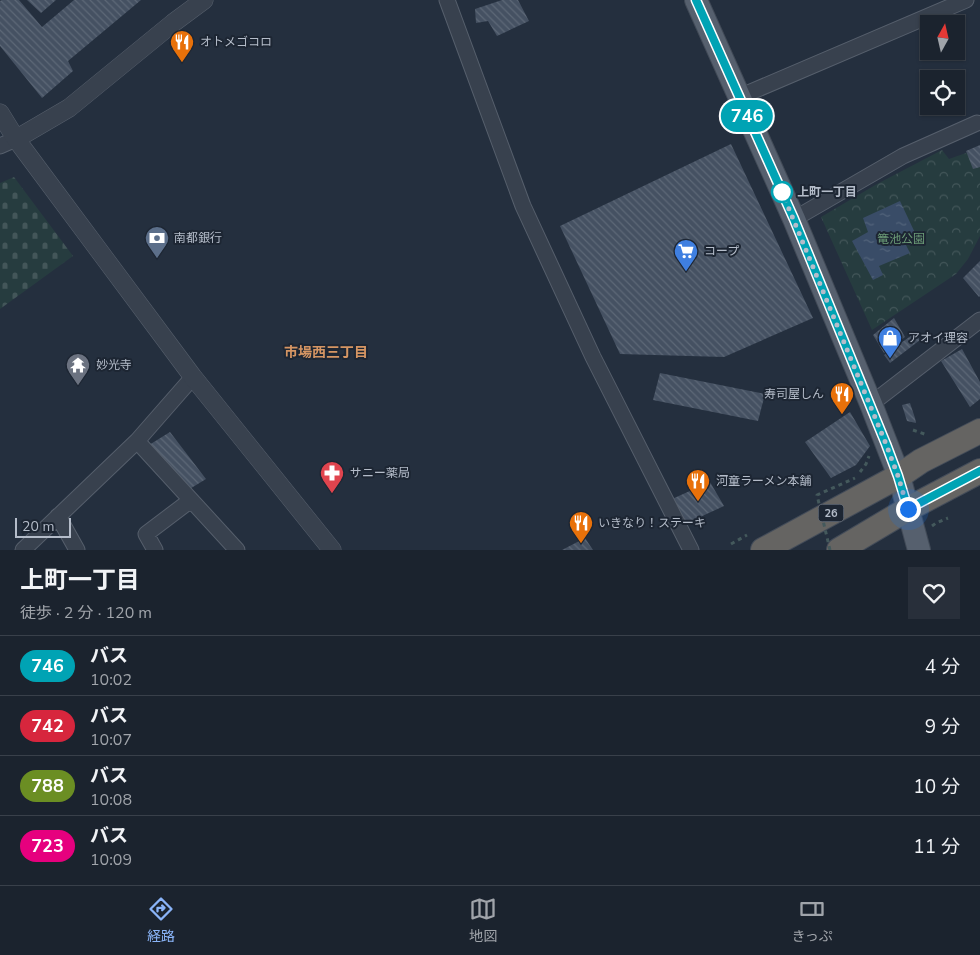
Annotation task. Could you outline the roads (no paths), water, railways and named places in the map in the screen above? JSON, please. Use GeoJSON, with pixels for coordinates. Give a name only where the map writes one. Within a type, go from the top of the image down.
{"type":"FeatureCollection","features":[{"type":"Feature","properties":{"kind":"highway","name":"26"},"geometry":{"type":"LineString","coordinates":[[762,550],[898,476],[921,461],[980,431]]}},
{"type":"Feature","properties":{"kind":"highway"},"geometry":{"type":"LineString","coordinates":[[839,550],[908,509],[980,471]]}},
{"type":"Feature","properties":{"kind":"main road"},"geometry":{"type":"LineString","coordinates":[[696,0],[794,219],[870,404],[898,476],[919,550]]}},
{"type":"Feature","properties":{"kind":"street"},"geometry":{"type":"LineString","coordinates":[[0,146],[16,139],[69,108],[204,0]]}},
{"type":"Feature","properties":{"kind":"street"},"geometry":{"type":"LineString","coordinates":[[447,0],[523,206],[593,357],[691,550]]}},
{"type":"Feature","properties":{"kind":"street"},"geometry":{"type":"LineString","coordinates":[[739,97],[961,1]]}},
{"type":"Feature","properties":{"kind":"street"},"geometry":{"type":"LineString","coordinates":[[0,113],[16,139],[193,377],[332,550]]}},
{"type":"Feature","properties":{"kind":"street"},"geometry":{"type":"LineString","coordinates":[[794,219],[903,156],[977,123]]}},
{"type":"Feature","properties":{"kind":"street"},"geometry":{"type":"LineString","coordinates":[[870,404],[980,320]]}},
{"type":"Feature","properties":{"kind":"street"},"geometry":{"type":"LineString","coordinates":[[23,550],[138,441],[193,377]]}},
{"type":"Feature","properties":{"kind":"street"},"geometry":{"type":"LineString","coordinates":[[138,441],[237,550]]}},
{"type":"Feature","properties":{"kind":"street"},"geometry":{"type":"LineString","coordinates":[[154,550],[146,534],[191,500]]}},
{"type":"Feature","properties":{"kind":"street"},"geometry":{"type":"LineString","coordinates":[[58,516],[77,550]]}},
{"type":"Feature","properties":{"kind":"water"},"geometry":{"type":"Polygon","coordinates":[[[900,201],[916,235],[904,241],[910,253],[879,266],[883,275],[873,280],[852,241],[868,232],[863,218],[900,201]]]}},
{"type":"Feature","properties":{"kind":"place","name":"オトメゴコロ"},"geometry":{"type":"Point","coordinates":[182,63]}},
{"type":"Feature","properties":{"kind":"place","name":"上町一丁目"},"geometry":{"type":"Point","coordinates":[782,192]}},
{"type":"Feature","properties":{"kind":"place","name":"南都銀行"},"geometry":{"type":"Point","coordinates":[157,259]}},
{"type":"Feature","properties":{"kind":"place","name":"コープ"},"geometry":{"type":"Point","coordinates":[686,272]}},
{"type":"Feature","properties":{"kind":"place","name":"アオイ理容"},"geometry":{"type":"Point","coordinates":[890,359]}},
{"type":"Feature","properties":{"kind":"place","name":"妙光寺"},"geometry":{"type":"Point","coordinates":[78,386]}},
{"type":"Feature","properties":{"kind":"place","name":"寿司屋しん"},"geometry":{"type":"Point","coordinates":[842,415]}},
{"type":"Feature","properties":{"kind":"place","name":"サニー薬局"},"geometry":{"type":"Point","coordinates":[332,494]}},
{"type":"Feature","properties":{"kind":"place","name":"河童ラーメン本舗"},"geometry":{"type":"Point","coordinates":[698,502]}},
{"type":"Feature","properties":{"kind":"place","name":"いきなり！ステーキ"},"geometry":{"type":"Point","coordinates":[581,544]}},
{"type":"Feature","properties":{"kind":"district","name":"市場西三丁目"},"geometry":{"type":"Point","coordinates":[326,352]}},
{"type":"Feature","properties":{"kind":"park label","name":"篭池公園"},"geometry":{"type":"Point","coordinates":[901,239]}}]}
